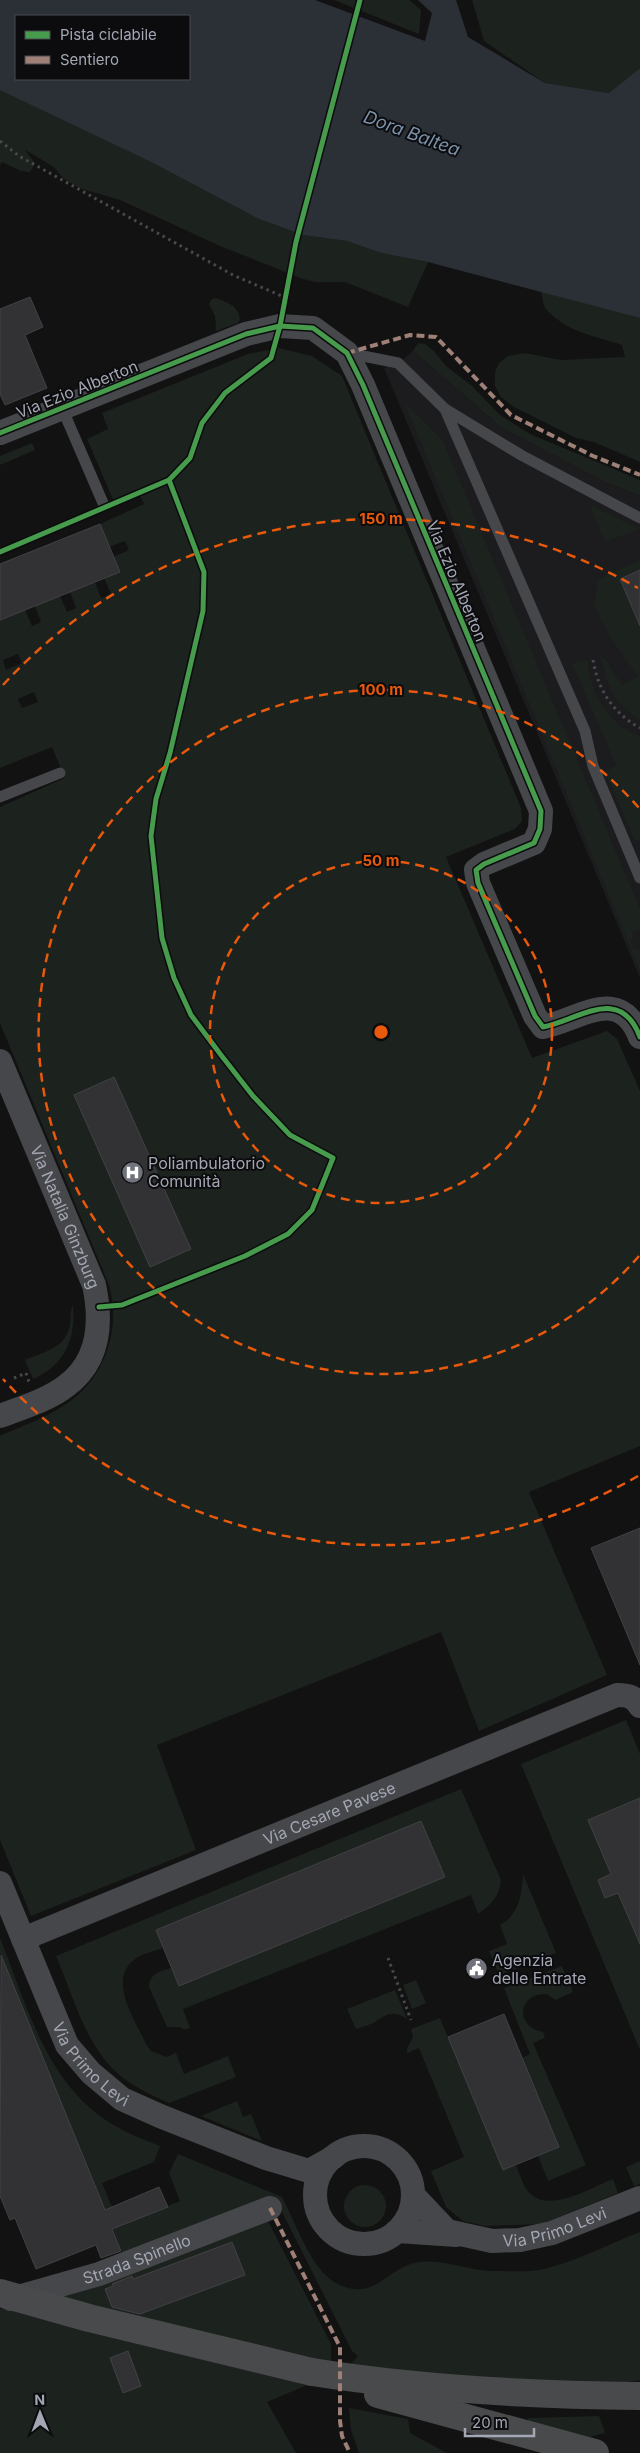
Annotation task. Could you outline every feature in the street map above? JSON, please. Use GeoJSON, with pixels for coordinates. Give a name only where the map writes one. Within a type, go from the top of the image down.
{"type":"FeatureCollection","features":[{"type":"Feature","properties":{"kind":"main road"},"geometry":{"type":"LineString","coordinates":[[0,2294],[89,2318],[381,2389],[543,2453]]}},
{"type":"Feature","properties":{"kind":"main road"},"geometry":{"type":"LineString","coordinates":[[575,2396],[640,2388]]}},
{"type":"Feature","properties":{"kind":"main road"},"geometry":{"type":"LineString","coordinates":[[381,2389],[575,2396],[640,2396]]}},
{"type":"Feature","properties":{"kind":"main road"},"geometry":{"type":"LineString","coordinates":[[426,2408],[595,2453]]}},
{"type":"Feature","properties":{"kind":"street","name":"Via Ezio Alberton"},"geometry":{"type":"LineString","coordinates":[[0,433],[246,334],[280,326],[312,328],[347,353],[363,385],[541,810],[540,829],[534,843],[484,864],[476,870],[478,883],[535,1016],[543,1027],[558,1024],[598,1008],[619,1010],[635,1023],[640,1037]]}},
{"type":"Feature","properties":{"kind":"street","name":"Via Natalia Ginzburg"},"geometry":{"type":"LineString","coordinates":[[0,1061],[94,1285],[99,1307],[100,1326],[94,1348],[83,1369],[66,1386],[0,1416]]}},
{"type":"Feature","properties":{"kind":"street","name":"Via Cesare Pavese"},"geometry":{"type":"LineString","coordinates":[[22,1939],[616,1695],[627,1695],[638,1703]]}},
{"type":"Feature","properties":{"kind":"street","name":"Via Primo Levi"},"geometry":{"type":"LineString","coordinates":[[0,1883],[67,2045],[91,2073],[122,2099],[266,2158],[309,2171],[334,2156]]}},
{"type":"Feature","properties":{"kind":"street"},"geometry":{"type":"LineString","coordinates":[[361,2146],[378,2148],[400,2162],[407,2172],[413,2195],[409,2215],[397,2231],[382,2241],[355,2244],[342,2239],[329,2230],[321,2220],[315,2195],[321,2172],[334,2156],[343,2151],[361,2146]]}},
{"type":"Feature","properties":{"kind":"street","name":"Via Primo Levi"},"geometry":{"type":"LineString","coordinates":[[266,2158],[315,2195]]}},
{"type":"Feature","properties":{"kind":"street","name":"Via Primo Levi"},"geometry":{"type":"LineString","coordinates":[[413,2195],[446,2230],[492,2241],[552,2233],[640,2198]]}},
{"type":"Feature","properties":{"kind":"street","name":"Strada Spinello"},"geometry":{"type":"LineString","coordinates":[[0,2302],[100,2274],[270,2208]]}},
{"type":"Feature","properties":{"kind":"street","name":"Via Primo Levi"},"geometry":{"type":"LineString","coordinates":[[397,2231],[467,2236]]}},
{"type":"Feature","properties":{"kind":"lane"},"geometry":{"type":"LineString","coordinates":[[347,353],[398,362],[446,409],[521,455],[640,518]]}},
{"type":"Feature","properties":{"kind":"lane"},"geometry":{"type":"LineString","coordinates":[[62,408],[100,507]]}},
{"type":"Feature","properties":{"kind":"lane"},"geometry":{"type":"LineString","coordinates":[[446,409],[585,731],[593,766],[640,878]]}},
{"type":"Feature","properties":{"kind":"lane"},"geometry":{"type":"LineString","coordinates":[[0,797],[60,773]]}},
{"type":"Feature","properties":{"kind":"path"},"geometry":{"type":"LineString","coordinates":[[0,141],[19,156],[233,275],[284,297]]}},
{"type":"Feature","properties":{"kind":"path"},"geometry":{"type":"LineString","coordinates":[[115,504],[170,480],[190,458],[202,423],[225,393],[271,358],[280,326]]}},
{"type":"Feature","properties":{"kind":"path"},"geometry":{"type":"LineString","coordinates":[[99,1307],[122,1305],[245,1256],[288,1234],[312,1210],[333,1158],[290,1135],[254,1096],[221,1055],[191,1014],[174,978],[162,938],[151,836],[156,799],[170,753],[203,611],[204,572],[170,480]]}},
{"type":"Feature","properties":{"kind":"path"},"geometry":{"type":"LineString","coordinates":[[0,552],[100,507]]}},
{"type":"Feature","properties":{"kind":"path"},"geometry":{"type":"LineString","coordinates":[[593,660],[596,678],[604,694],[617,712],[640,728]]}},
{"type":"Feature","properties":{"kind":"path"},"geometry":{"type":"LineString","coordinates":[[388,1958],[411,2020]]}},
{"type":"Feature","properties":{"kind":"shaded area"},"geometry":{"type":"Polygon","coordinates":[[[334,0],[409,0],[421,10],[419,34],[334,0]]]}},
{"type":"Feature","properties":{"kind":"shaded area"},"geometry":{"type":"Polygon","coordinates":[[[472,0],[640,0],[640,68],[609,93],[545,83],[484,41],[472,0]]]}},
{"type":"Feature","properties":{"kind":"shaded area"},"geometry":{"type":"Polygon","coordinates":[[[0,89],[151,162],[259,219],[303,235],[347,241],[381,253],[428,262],[408,307],[345,282],[315,282],[303,279],[220,246],[120,200],[79,188],[63,178],[54,167],[25,150],[35,163],[30,172],[21,171],[2,162],[0,165],[0,89]]]}},
{"type":"Feature","properties":{"kind":"shaded area"},"geometry":{"type":"Polygon","coordinates":[[[541,291],[640,318],[640,462],[594,442],[576,438],[514,407],[501,397],[495,386],[495,372],[499,363],[508,356],[525,353],[561,360],[625,357],[622,345],[581,332],[554,317],[545,307],[541,291]]]}},
{"type":"Feature","properties":{"kind":"shaded area"},"geometry":{"type":"Polygon","coordinates":[[[216,298],[235,308],[240,319],[238,323],[216,331],[215,316],[209,304],[212,299],[216,298]]]}},
{"type":"Feature","properties":{"kind":"shaded area"},"geometry":{"type":"Polygon","coordinates":[[[418,343],[425,344],[434,351],[446,366],[472,386],[500,415],[530,434],[640,480],[640,496],[605,482],[502,428],[413,351],[418,343]]]}},
{"type":"Feature","properties":{"kind":"shaded area"},"geometry":{"type":"Polygon","coordinates":[[[278,348],[312,356],[342,376],[521,808],[522,821],[515,829],[446,857],[532,1058],[607,1031],[617,1039],[640,1091],[640,1446],[529,1492],[607,1675],[479,1731],[441,1632],[157,1745],[196,1850],[31,1916],[0,1840],[0,1436],[48,1415],[63,1406],[89,1383],[99,1369],[106,1353],[113,1319],[109,1285],[0,1023],[0,807],[65,778],[52,747],[0,768],[0,620],[25,610],[32,626],[41,622],[35,606],[60,596],[67,612],[76,608],[70,592],[95,582],[101,598],[111,594],[104,578],[113,557],[129,550],[125,541],[109,547],[100,524],[144,504],[139,494],[115,504],[87,439],[108,429],[102,413],[248,354],[278,348]],[[18,654],[3,660],[6,670],[22,663],[18,654]],[[34,692],[18,699],[22,708],[38,702],[34,692]]]}},
{"type":"Feature","properties":{"kind":"shaded area"},"geometry":{"type":"Polygon","coordinates":[[[413,351],[502,428],[605,482],[640,496],[640,978],[384,368],[398,363],[413,351]]]}},
{"type":"Feature","properties":{"kind":"shaded area"},"geometry":{"type":"Polygon","coordinates":[[[404,402],[443,441],[640,909],[640,929],[633,932],[631,942],[633,949],[640,951],[640,970],[404,402]]]}},
{"type":"Feature","properties":{"kind":"shaded area"},"geometry":{"type":"Polygon","coordinates":[[[32,443],[35,450],[0,465],[0,456],[32,443]]]}},
{"type":"Feature","properties":{"kind":"shaded area"},"geometry":{"type":"Polygon","coordinates":[[[590,505],[639,529],[605,542],[590,505]]]}},
{"type":"Feature","properties":{"kind":"shaded area"},"geometry":{"type":"Polygon","coordinates":[[[640,560],[640,570],[620,579],[640,628],[640,720],[623,707],[610,687],[601,659],[605,658],[622,686],[638,676],[610,637],[594,606],[598,579],[640,560]]]}},
{"type":"Feature","properties":{"kind":"shaded area"},"geometry":{"type":"Polygon","coordinates":[[[588,660],[592,684],[603,706],[619,725],[640,736],[640,839],[635,841],[605,772],[616,765],[572,663],[588,660]]]}},
{"type":"Feature","properties":{"kind":"shaded area"},"geometry":{"type":"Polygon","coordinates":[[[73,1305],[73,1329],[66,1350],[53,1366],[33,1379],[25,1360],[53,1348],[64,1339],[68,1333],[73,1305]]]}},
{"type":"Feature","properties":{"kind":"shaded area"},"geometry":{"type":"Polygon","coordinates":[[[626,1720],[640,1754],[640,1798],[588,1820],[611,1874],[598,1880],[605,1898],[618,1893],[640,1945],[640,2050],[521,1764],[626,1720]]]}},
{"type":"Feature","properties":{"kind":"shaded area"},"geometry":{"type":"Polygon","coordinates":[[[461,1789],[501,1880],[497,1896],[478,1914],[471,1895],[183,2009],[190,2028],[185,2030],[179,2027],[167,2027],[149,1987],[151,1979],[156,1974],[171,1968],[179,1986],[445,1877],[421,1821],[156,1930],[163,1948],[137,1958],[126,1969],[123,1979],[123,1990],[126,2001],[151,2051],[167,2057],[176,2053],[184,2074],[228,2056],[236,2077],[169,2103],[147,2093],[126,2080],[103,2057],[86,2030],[56,1956],[461,1789]]]}},
{"type":"Feature","properties":{"kind":"shaded area"},"geometry":{"type":"Polygon","coordinates":[[[523,1874],[556,1953],[499,1975],[489,1951],[507,1944],[500,1925],[515,1910],[522,1889],[523,1874]]]}},
{"type":"Feature","properties":{"kind":"shaded area"},"geometry":{"type":"Polygon","coordinates":[[[0,1938],[41,2041],[70,2087],[89,2107],[112,2124],[160,2146],[154,2162],[102,2183],[120,2226],[180,2201],[169,2173],[178,2154],[282,2197],[304,2244],[319,2267],[327,2277],[336,2283],[350,2288],[361,2289],[371,2287],[408,2265],[428,2261],[491,2271],[544,2269],[573,2260],[640,2232],[640,2380],[601,2386],[350,2376],[352,2363],[358,2356],[352,2351],[274,2196],[123,2254],[0,1953],[0,1938]]]}},
{"type":"Feature","properties":{"kind":"shaded area"},"geometry":{"type":"Polygon","coordinates":[[[562,1966],[573,1992],[555,2000],[547,1994],[537,1995],[530,1998],[523,2010],[527,2024],[543,2032],[545,2038],[533,2043],[586,2165],[548,2181],[538,2156],[559,2147],[522,2058],[530,2054],[504,1988],[562,1966]]]}},
{"type":"Feature","properties":{"kind":"shaded area"},"geometry":{"type":"Polygon","coordinates":[[[416,1980],[426,2003],[412,2009],[403,1985],[416,1980]]]}},
{"type":"Feature","properties":{"kind":"shaded area"},"geometry":{"type":"Polygon","coordinates":[[[395,1990],[407,2019],[390,2014],[356,2029],[347,2009],[395,1990]]]}},
{"type":"Feature","properties":{"kind":"shaded area"},"geometry":{"type":"Polygon","coordinates":[[[440,2018],[503,2170],[516,2165],[527,2190],[535,2197],[545,2201],[568,2198],[613,2179],[618,2193],[542,2224],[485,2226],[463,2221],[446,2207],[431,2171],[464,2157],[419,2048],[407,2053],[413,2037],[411,2029],[440,2018]]]}},
{"type":"Feature","properties":{"kind":"shaded area"},"geometry":{"type":"Polygon","coordinates":[[[237,2101],[243,2117],[251,2114],[262,2141],[201,2116],[237,2101]]]}},
{"type":"Feature","properties":{"kind":"shaded area"},"geometry":{"type":"Polygon","coordinates":[[[640,2161],[640,2184],[634,2186],[626,2167],[640,2161]]]}},
{"type":"Feature","properties":{"kind":"shaded area"},"geometry":{"type":"Polygon","coordinates":[[[361,2185],[369,2185],[380,2191],[386,2206],[380,2221],[369,2227],[361,2227],[350,2221],[344,2210],[344,2202],[350,2191],[361,2185]]]}},
{"type":"Feature","properties":{"kind":"shaded area"},"geometry":{"type":"Polygon","coordinates":[[[267,2219],[331,2344],[331,2375],[267,2402],[296,2453],[0,2453],[0,2309],[267,2219]]]}},
{"type":"Feature","properties":{"kind":"shaded area"},"geometry":{"type":"Polygon","coordinates":[[[349,2408],[408,2419],[410,2433],[447,2453],[359,2453],[351,2430],[349,2408]]]}},
{"type":"Feature","properties":{"kind":"shaded area"},"geometry":{"type":"Polygon","coordinates":[[[599,2416],[605,2433],[590,2437],[529,2422],[527,2418],[599,2416]]]}},
{"type":"Feature","properties":{"kind":"water","name":"Dora Baltea"},"geometry":{"type":"Polygon","coordinates":[[[0,0],[315,0],[425,41],[432,13],[418,0],[456,0],[468,37],[545,83],[609,93],[640,68],[640,318],[428,262],[381,253],[347,241],[303,235],[259,219],[151,162],[0,90],[0,0]]]}},
{"type":"Feature","properties":{"kind":"building"},"geometry":{"type":"Polygon","coordinates":[[[30,297],[43,327],[25,335],[47,388],[5,405],[0,394],[0,309],[30,297]]]}},
{"type":"Feature","properties":{"kind":"building"},"geometry":{"type":"Polygon","coordinates":[[[100,524],[120,572],[0,620],[0,564],[100,524]]]}},
{"type":"Feature","properties":{"kind":"building"},"geometry":{"type":"Polygon","coordinates":[[[640,570],[640,626],[620,579],[640,570]]]}},
{"type":"Feature","properties":{"kind":"building","name":"Poliambulatorio Comunità"},"geometry":{"type":"Polygon","coordinates":[[[114,1077],[191,1249],[150,1267],[74,1095],[114,1077]]]}},
{"type":"Feature","properties":{"kind":"building"},"geometry":{"type":"Polygon","coordinates":[[[640,1528],[640,1665],[591,1548],[640,1528]]]}},
{"type":"Feature","properties":{"kind":"building"},"geometry":{"type":"Polygon","coordinates":[[[640,1798],[640,1944],[618,1893],[605,1898],[598,1880],[611,1874],[588,1820],[640,1798]]]}},
{"type":"Feature","properties":{"kind":"building"},"geometry":{"type":"Polygon","coordinates":[[[421,1821],[445,1877],[179,1986],[156,1930],[421,1821]]]}},
{"type":"Feature","properties":{"kind":"building"},"geometry":{"type":"Polygon","coordinates":[[[1,1955],[105,2210],[159,2187],[168,2207],[112,2229],[121,2251],[101,2258],[96,2245],[36,2269],[15,2218],[10,2220],[0,2196],[1,1955]]]}},
{"type":"Feature","properties":{"kind":"building"},"geometry":{"type":"Polygon","coordinates":[[[504,2014],[559,2147],[503,2170],[448,2037],[504,2014]]]}},
{"type":"Feature","properties":{"kind":"building"},"geometry":{"type":"Polygon","coordinates":[[[232,2242],[245,2275],[140,2314],[112,2307],[105,2289],[113,2286],[112,2284],[132,2276],[133,2279],[232,2242]]]}},
{"type":"Feature","properties":{"kind":"building"},"geometry":{"type":"Polygon","coordinates":[[[128,2351],[141,2386],[123,2393],[110,2358],[128,2351]]]}},
{"type":"Feature","properties":{"kind":"marked path"},"geometry":{"type":"LineString","coordinates":[[347,353],[410,335],[436,337],[511,415],[593,456],[640,475]]}},
{"type":"Feature","properties":{"kind":"marked path"},"geometry":{"type":"LineString","coordinates":[[270,2208],[340,2347],[340,2421],[342,2436],[350,2453]]}},
{"type":"Feature","properties":{"kind":"cycle path"},"geometry":{"type":"LineString","coordinates":[[0,552],[169,480],[190,458],[202,423],[225,393],[271,358],[280,326],[296,242],[360,0]]}},
{"type":"Feature","properties":{"kind":"cycle path"},"geometry":{"type":"LineString","coordinates":[[0,433],[246,334],[280,326],[313,328],[347,353],[363,385],[541,811],[540,829],[534,843],[484,864],[476,870],[478,883],[535,1016],[543,1027],[584,1013],[610,1009],[621,1012],[632,1021],[640,1037]]}},
{"type":"Feature","properties":{"kind":"cycle path"},"geometry":{"type":"LineString","coordinates":[[99,1307],[122,1305],[245,1256],[288,1234],[312,1210],[333,1158],[290,1135],[253,1096],[221,1055],[191,1015],[174,978],[162,938],[151,836],[156,799],[170,753],[203,611],[204,572],[169,480]]}},
{"type":"Feature","properties":{"kind":"place","name":"Poliambulatorio Comunità"},"geometry":{"type":"Point","coordinates":[132,1172]}},
{"type":"Feature","properties":{"kind":"place","name":"Agenzia delle Entrate"},"geometry":{"type":"Point","coordinates":[476,1969]}}]}
